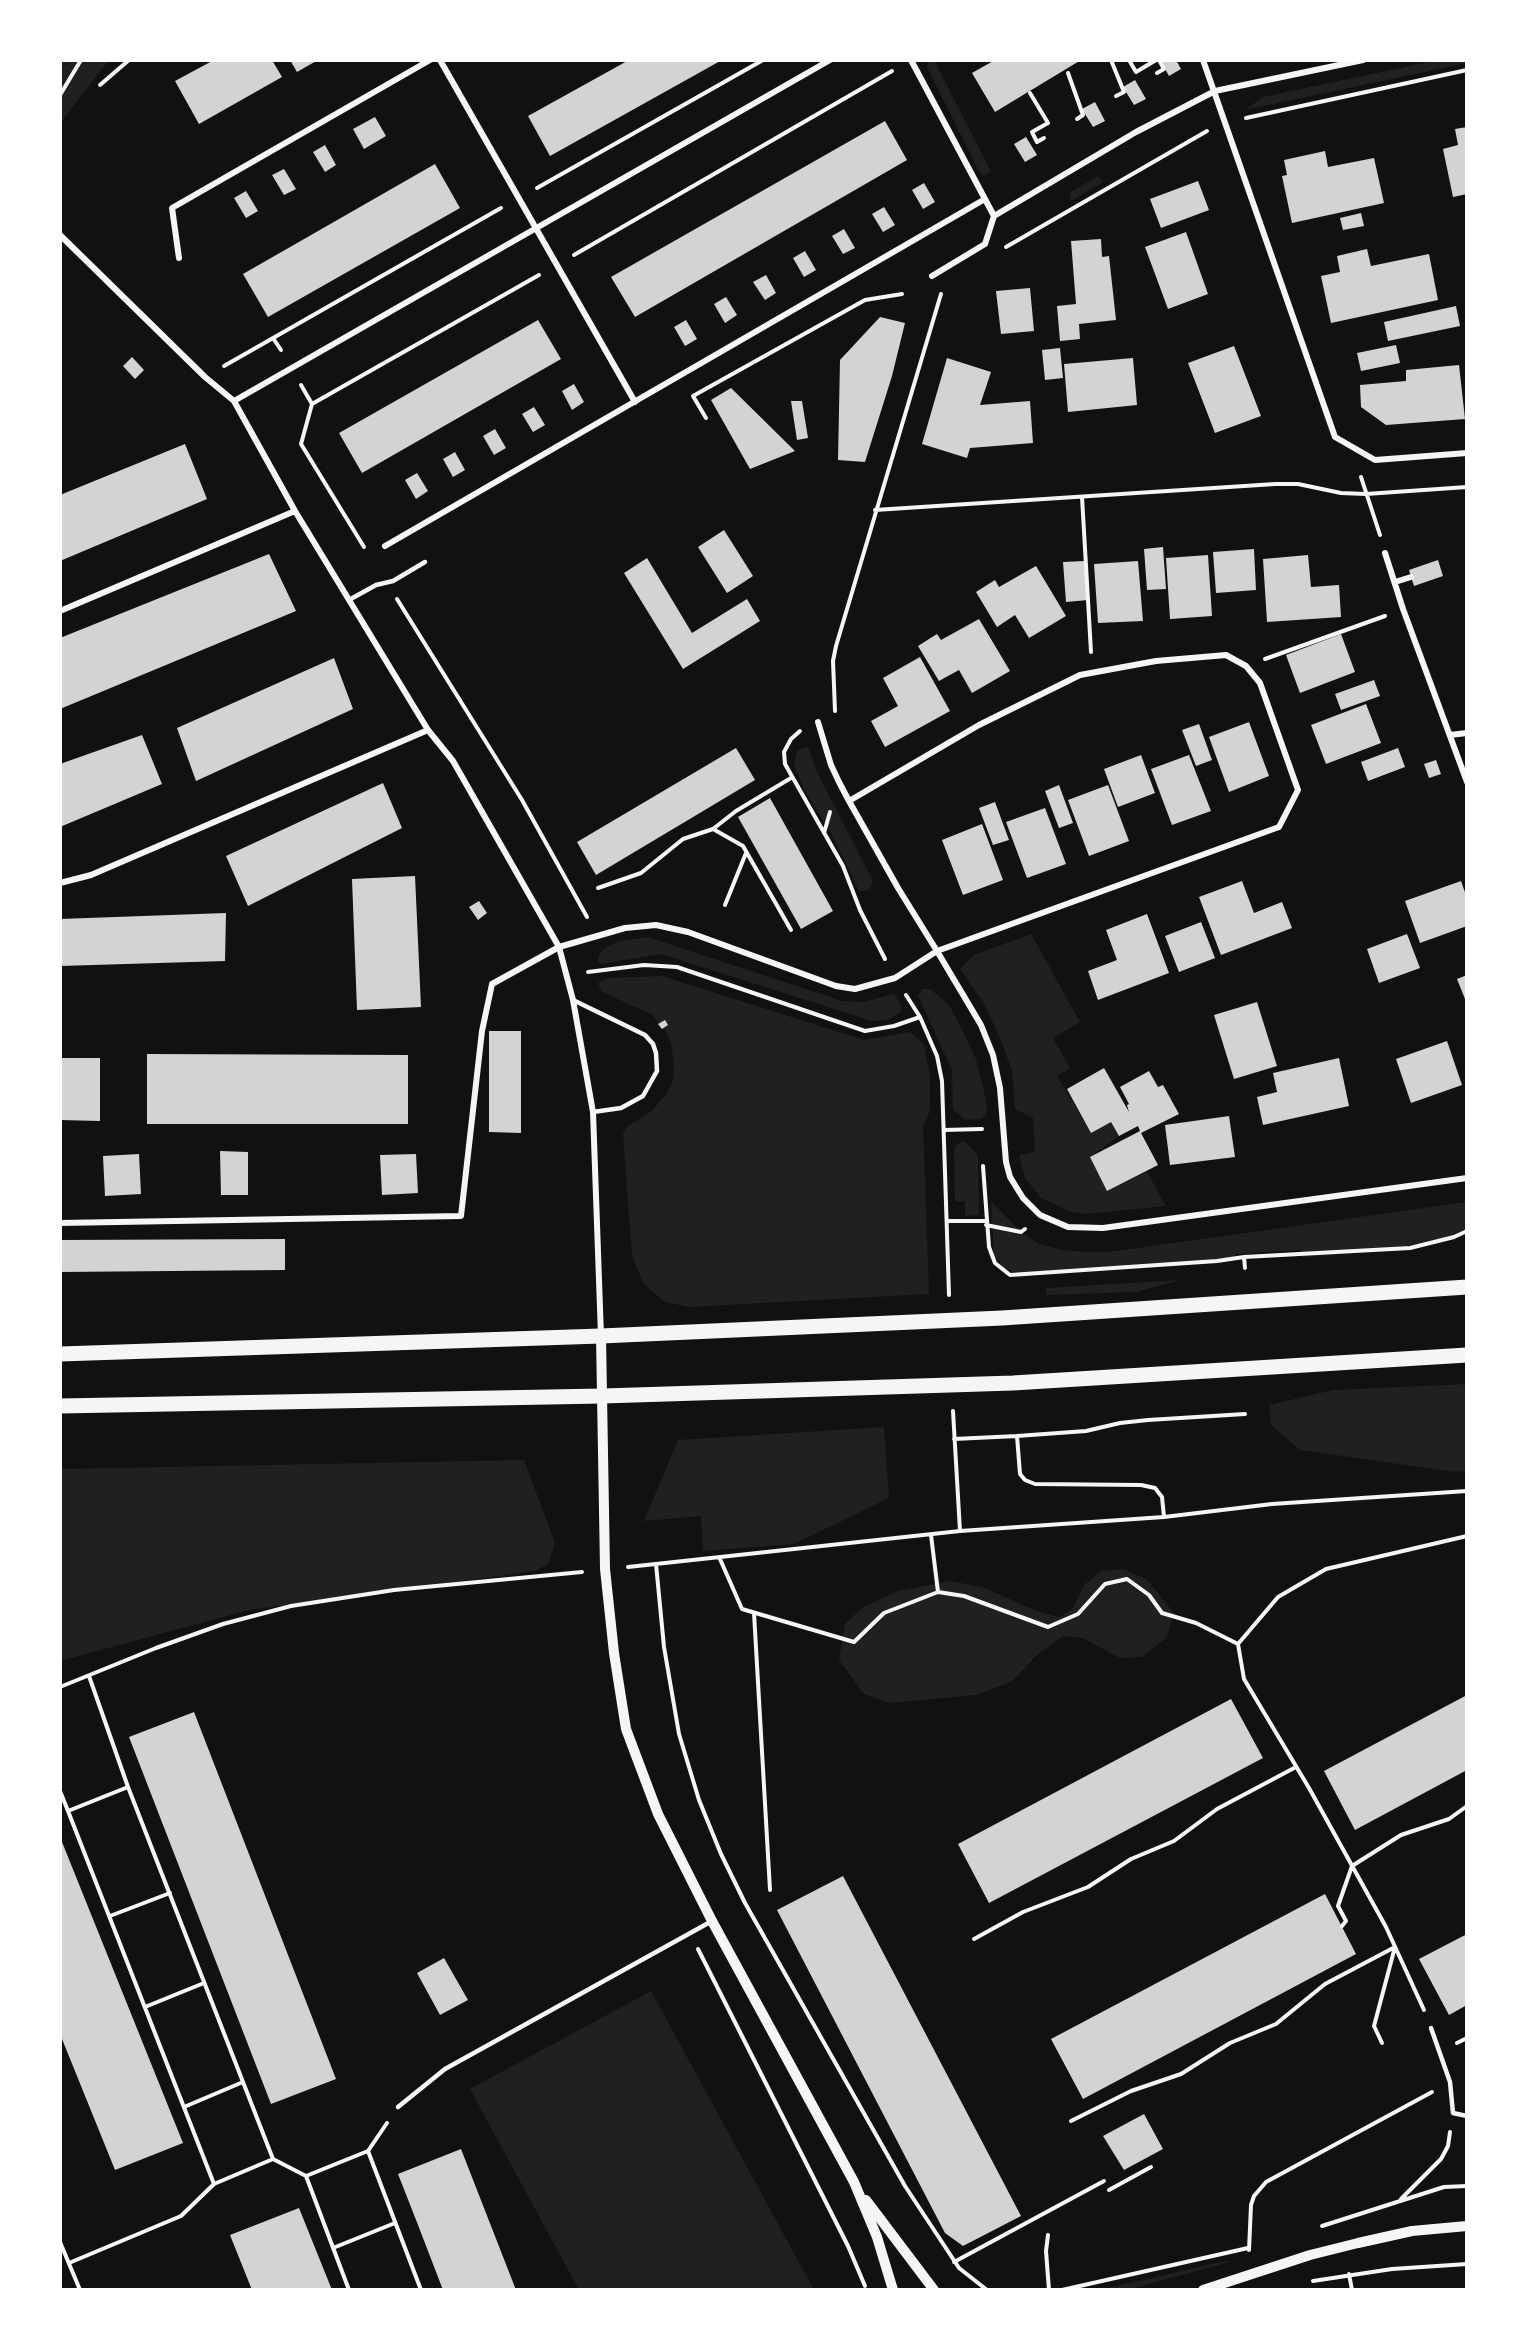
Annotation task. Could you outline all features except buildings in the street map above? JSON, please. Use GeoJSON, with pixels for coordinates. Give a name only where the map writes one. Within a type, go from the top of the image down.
{"type":"FeatureCollection","features":[{"type":"Feature","properties":{"kind":"main road"},"geometry":{"type":"LineString","coordinates":[[60,1354],[601,1336],[1002,1318],[1467,1287]]}},
{"type":"Feature","properties":{"kind":"main road"},"geometry":{"type":"LineString","coordinates":[[60,1406],[603,1396],[1013,1383],[1467,1355]]}},
{"type":"Feature","properties":{"kind":"street"},"geometry":{"type":"LineString","coordinates":[[179,258],[172,208],[430,60]]}},
{"type":"Feature","properties":{"kind":"street"},"geometry":{"type":"LineString","coordinates":[[440,60],[635,402]]}},
{"type":"Feature","properties":{"kind":"street"},"geometry":{"type":"LineString","coordinates":[[234,401],[830,60]]}},
{"type":"Feature","properties":{"kind":"street"},"geometry":{"type":"LineString","coordinates":[[910,60],[994,216]]}},
{"type":"Feature","properties":{"kind":"street"},"geometry":{"type":"LineString","coordinates":[[1203,60],[1335,437],[1375,460],[1467,453]]}},
{"type":"Feature","properties":{"kind":"street"},"geometry":{"type":"LineString","coordinates":[[932,276],[985,244],[994,216],[1136,132],[1215,91],[1364,60]]}},
{"type":"Feature","properties":{"kind":"street"},"geometry":{"type":"LineString","coordinates":[[385,546],[985,199]]}},
{"type":"Feature","properties":{"kind":"street"},"geometry":{"type":"LineString","coordinates":[[60,235],[205,377],[234,401],[295,511],[428,730],[453,761],[559,947],[573,1000],[593,1112],[603,1396],[605,1569],[614,1653],[626,1729],[658,1814],[712,1921],[854,2182],[877,2237],[893,2290]]}},
{"type":"Feature","properties":{"kind":"street"},"geometry":{"type":"LineString","coordinates":[[60,611],[295,511]]}},
{"type":"Feature","properties":{"kind":"street"},"geometry":{"type":"LineString","coordinates":[[1385,553],[1403,609],[1467,783]]}},
{"type":"Feature","properties":{"kind":"street"},"geometry":{"type":"LineString","coordinates":[[1395,582],[1411,578]]}},
{"type":"Feature","properties":{"kind":"street"},"geometry":{"type":"LineString","coordinates":[[60,1223],[461,1216],[482,1031],[492,984],[559,947],[597,935],[656,925],[688,932],[836,986],[855,988],[871,986],[895,978],[937,951],[1279,827],[1298,790],[1260,683],[1246,666],[1226,655],[1156,661],[1092,671],[1062,682],[980,725],[849,801]]}},
{"type":"Feature","properties":{"kind":"street"},"geometry":{"type":"LineString","coordinates":[[819,722],[831,765],[849,801],[981,1025],[993,1055],[1000,1088],[1006,1162],[1010,1177],[1023,1198],[1040,1215],[1068,1227],[1103,1228],[1467,1178]]}},
{"type":"Feature","properties":{"kind":"street"},"geometry":{"type":"LineString","coordinates":[[60,883],[91,875],[428,730]]}},
{"type":"Feature","properties":{"kind":"street"},"geometry":{"type":"LineString","coordinates":[[1450,735],[1467,733]]}},
{"type":"Feature","properties":{"kind":"street"},"geometry":{"type":"LineString","coordinates":[[854,2182],[934,2290]]}},
{"type":"Feature","properties":{"kind":"street"},"geometry":{"type":"LineString","coordinates":[[1203,2290],[1310,2255],[1358,2243],[1412,2231],[1467,2226]]}},
{"type":"Feature","properties":{"kind":"lane"},"geometry":{"type":"LineString","coordinates":[[349,600],[424,562]]}},
{"type":"Feature","properties":{"kind":"lane"},"geometry":{"type":"LineString","coordinates":[[573,1000],[645,1035],[653,1044],[656,1053],[657,1071],[643,1096],[621,1108],[593,1112]]}},
{"type":"Feature","properties":{"kind":"lane"},"geometry":{"type":"LineString","coordinates":[[398,2108],[445,2069],[712,1921]]}},
{"type":"Feature","properties":{"kind":"lane"},"geometry":{"type":"LineString","coordinates":[[1431,2028],[1450,2082],[1453,2113],[1467,2116]]}},
{"type":"Feature","properties":{"kind":"path"},"geometry":{"type":"LineString","coordinates":[[60,95],[81,60]]}},
{"type":"Feature","properties":{"kind":"path"},"geometry":{"type":"LineString","coordinates":[[100,85],[129,60]]}},
{"type":"Feature","properties":{"kind":"path"},"geometry":{"type":"LineString","coordinates":[[205,377],[763,60]]}},
{"type":"Feature","properties":{"kind":"path"},"geometry":{"type":"LineString","coordinates":[[1111,60],[1124,92],[1116,96]]}},
{"type":"Feature","properties":{"kind":"path"},"geometry":{"type":"LineString","coordinates":[[1129,60],[1136,72],[1158,60],[1164,69],[1158,73]]}},
{"type":"Feature","properties":{"kind":"path"},"geometry":{"type":"LineString","coordinates":[[312,404],[889,74],[897,67]]}},
{"type":"Feature","properties":{"kind":"path"},"geometry":{"type":"LineString","coordinates":[[1001,249],[1205,132],[1224,124],[1263,113],[1467,70]]}},
{"type":"Feature","properties":{"kind":"path"},"geometry":{"type":"LineString","coordinates":[[1068,73],[1083,115],[1077,119]]}},
{"type":"Feature","properties":{"kind":"path"},"geometry":{"type":"LineString","coordinates":[[1030,93],[1048,123],[1032,132],[1037,142],[1044,138]]}},
{"type":"Feature","properties":{"kind":"path"},"geometry":{"type":"LineString","coordinates":[[895,978],[860,910],[843,866],[784,764],[784,752],[797,733],[819,722],[837,708],[833,662],[836,646],[875,510],[945,284]]}},
{"type":"Feature","properties":{"kind":"path"},"geometry":{"type":"LineString","coordinates":[[706,418],[693,396],[865,300],[902,294]]}},
{"type":"Feature","properties":{"kind":"path"},"geometry":{"type":"LineString","coordinates":[[273,338],[312,404],[301,444],[522,800],[597,935]]}},
{"type":"Feature","properties":{"kind":"path"},"geometry":{"type":"LineString","coordinates":[[1352,447],[1385,553]]}},
{"type":"Feature","properties":{"kind":"path"},"geometry":{"type":"LineString","coordinates":[[875,510],[1275,484],[1298,484],[1341,493],[1366,494],[1467,487]]}},
{"type":"Feature","properties":{"kind":"path"},"geometry":{"type":"LineString","coordinates":[[1082,497],[1092,671]]}},
{"type":"Feature","properties":{"kind":"path"},"geometry":{"type":"LineString","coordinates":[[1246,666],[1403,609]]}},
{"type":"Feature","properties":{"kind":"path"},"geometry":{"type":"LineString","coordinates":[[598,888],[641,873],[683,839],[713,829],[736,811],[791,778]]}},
{"type":"Feature","properties":{"kind":"path"},"geometry":{"type":"LineString","coordinates":[[713,829],[737,841],[791,930]]}},
{"type":"Feature","properties":{"kind":"path"},"geometry":{"type":"LineString","coordinates":[[725,905],[746,853]]}},
{"type":"Feature","properties":{"kind":"path"},"geometry":{"type":"LineString","coordinates":[[566,973],[662,964],[865,1031],[894,1026],[920,1017],[939,1066],[944,1130],[949,1296]]}},
{"type":"Feature","properties":{"kind":"path"},"geometry":{"type":"LineString","coordinates":[[944,1130],[1003,1129]]}},
{"type":"Feature","properties":{"kind":"path"},"geometry":{"type":"LineString","coordinates":[[947,1221],[986,1223],[1021,1232],[1040,1215]]}},
{"type":"Feature","properties":{"kind":"path"},"geometry":{"type":"LineString","coordinates":[[1245,1268],[1244,1257],[1410,1248],[1454,1237],[1467,1231]]}},
{"type":"Feature","properties":{"kind":"path"},"geometry":{"type":"LineString","coordinates":[[953,1411],[960,1531]]}},
{"type":"Feature","properties":{"kind":"path"},"geometry":{"type":"LineString","coordinates":[[954,1439],[1086,1431],[1120,1423],[1148,1420],[1245,1414]]}},
{"type":"Feature","properties":{"kind":"path"},"geometry":{"type":"LineString","coordinates":[[1017,1436],[1020,1474],[1025,1480],[1035,1484],[1141,1485],[1155,1488],[1162,1497],[1164,1517]]}},
{"type":"Feature","properties":{"kind":"path"},"geometry":{"type":"LineString","coordinates":[[60,1687],[212,1628],[291,1606],[394,1590],[720,1559],[960,1531],[1164,1517],[1272,1504],[1467,1491]]}},
{"type":"Feature","properties":{"kind":"path"},"geometry":{"type":"LineString","coordinates":[[931,1535],[938,1592]]}},
{"type":"Feature","properties":{"kind":"path"},"geometry":{"type":"LineString","coordinates":[[1238,1644],[1278,1597],[1326,1569],[1467,1536]]}},
{"type":"Feature","properties":{"kind":"path"},"geometry":{"type":"LineString","coordinates":[[720,1559],[742,1609],[854,1642],[884,1613],[938,1592],[964,1596],[1048,1627],[1078,1614],[1105,1584],[1127,1579],[1149,1595],[1162,1613],[1196,1623],[1238,1644]]}},
{"type":"Feature","properties":{"kind":"path"},"geometry":{"type":"LineString","coordinates":[[656,1564],[664,1647],[679,1734],[699,1800],[721,1854],[745,1903],[899,2176],[954,2262],[967,2277],[987,2290]]}},
{"type":"Feature","properties":{"kind":"path"},"geometry":{"type":"LineString","coordinates":[[754,1613],[770,1890]]}},
{"type":"Feature","properties":{"kind":"path"},"geometry":{"type":"LineString","coordinates":[[1238,1644],[1244,1679],[1352,1866],[1395,1947],[1431,2028]]}},
{"type":"Feature","properties":{"kind":"path"},"geometry":{"type":"LineString","coordinates":[[89,1676],[129,1788],[273,2159],[306,2176],[349,2290]]}},
{"type":"Feature","properties":{"kind":"path"},"geometry":{"type":"LineString","coordinates":[[974,1939],[1023,1912],[1088,1887],[1131,1859],[1174,1841],[1217,1809],[1296,1767]]}},
{"type":"Feature","properties":{"kind":"path"},"geometry":{"type":"LineString","coordinates":[[68,1811],[129,1788]]}},
{"type":"Feature","properties":{"kind":"path"},"geometry":{"type":"LineString","coordinates":[[60,1791],[214,2184]]}},
{"type":"Feature","properties":{"kind":"path"},"geometry":{"type":"LineString","coordinates":[[1342,1926],[1346,1921],[1338,1906],[1352,1866],[1401,1835],[1449,1819],[1467,1806]]}},
{"type":"Feature","properties":{"kind":"path"},"geometry":{"type":"LineString","coordinates":[[110,1916],[170,1893]]}},
{"type":"Feature","properties":{"kind":"path"},"geometry":{"type":"LineString","coordinates":[[689,1933],[848,2246],[866,2290]]}},
{"type":"Feature","properties":{"kind":"path"},"geometry":{"type":"LineString","coordinates":[[1382,2043],[1374,2026],[1395,1947]]}},
{"type":"Feature","properties":{"kind":"path"},"geometry":{"type":"LineString","coordinates":[[1071,2121],[1131,2091],[1182,2074],[1230,2043],[1276,2024],[1325,1984],[1395,1947]]}},
{"type":"Feature","properties":{"kind":"path"},"geometry":{"type":"LineString","coordinates":[[145,2007],[204,1983]]}},
{"type":"Feature","properties":{"kind":"path"},"geometry":{"type":"LineString","coordinates":[[184,2107],[243,2082]]}},
{"type":"Feature","properties":{"kind":"path"},"geometry":{"type":"LineString","coordinates":[[1248,2229],[1251,2205],[1266,2182],[1450,2082]]}},
{"type":"Feature","properties":{"kind":"path"},"geometry":{"type":"LineString","coordinates":[[306,2176],[368,2151],[398,2108]]}},
{"type":"Feature","properties":{"kind":"path"},"geometry":{"type":"LineString","coordinates":[[1399,2201],[1441,2158],[1448,2146],[1453,2113]]}},
{"type":"Feature","properties":{"kind":"path"},"geometry":{"type":"LineString","coordinates":[[368,2151],[421,2290]]}},
{"type":"Feature","properties":{"kind":"path"},"geometry":{"type":"LineString","coordinates":[[69,2263],[181,2216],[214,2184],[273,2159]]}},
{"type":"Feature","properties":{"kind":"path"},"geometry":{"type":"LineString","coordinates":[[1109,2190],[1151,2167]]}},
{"type":"Feature","properties":{"kind":"path"},"geometry":{"type":"LineString","coordinates":[[954,2262],[1104,2181]]}},
{"type":"Feature","properties":{"kind":"path"},"geometry":{"type":"LineString","coordinates":[[1320,2226],[1444,2187],[1467,2186]]}},
{"type":"Feature","properties":{"kind":"path"},"geometry":{"type":"LineString","coordinates":[[333,2248],[395,2223]]}},
{"type":"Feature","properties":{"kind":"path"},"geometry":{"type":"LineString","coordinates":[[1048,2235],[1046,2252],[1049,2290]]}},
{"type":"Feature","properties":{"kind":"path"},"geometry":{"type":"LineString","coordinates":[[60,2242],[80,2290]]}},
{"type":"Feature","properties":{"kind":"path"},"geometry":{"type":"LineString","coordinates":[[1062,2290],[1258,2245]]}},
{"type":"Feature","properties":{"kind":"path"},"geometry":{"type":"LineString","coordinates":[[1305,2284],[1349,2274],[1467,2264]]}},
{"type":"Feature","properties":{"kind":"path"},"geometry":{"type":"LineString","coordinates":[[1349,2274],[1352,2290]]}},
{"type":"Feature","properties":{"kind":"shaded area"},"geometry":{"type":"Polygon","coordinates":[[[60,60],[109,60],[60,123],[60,60]]]}},
{"type":"Feature","properties":{"kind":"shaded area"},"geometry":{"type":"Polygon","coordinates":[[[929,60],[934,60],[991,172],[984,176],[980,173],[927,67],[929,60]]]}},
{"type":"Feature","properties":{"kind":"shaded area"},"geometry":{"type":"Polygon","coordinates":[[[1438,60],[1467,60],[1467,63],[1245,110],[1263,97],[1438,60]]]}},
{"type":"Feature","properties":{"kind":"shaded area"},"geometry":{"type":"Polygon","coordinates":[[[1098,176],[1103,182],[1071,201],[1069,196],[1071,192],[1098,176]]]}},
{"type":"Feature","properties":{"kind":"shaded area"},"geometry":{"type":"Polygon","coordinates":[[[808,746],[816,770],[873,881],[869,890],[859,891],[831,833],[806,793],[794,766],[797,750],[808,746]]]}},
{"type":"Feature","properties":{"kind":"shaded area"},"geometry":{"type":"Polygon","coordinates":[[[1031,934],[1080,1022],[1053,1038],[1070,1068],[1057,1076],[1091,1132],[1111,1122],[1119,1136],[1090,1157],[1107,1191],[1147,1172],[1166,1206],[1085,1214],[1071,1212],[1041,1198],[1025,1178],[1019,1155],[1035,1152],[1033,1118],[1015,1109],[1012,1071],[1002,1043],[984,1003],[960,969],[974,955],[1031,934]]]}},
{"type":"Feature","properties":{"kind":"shaded area"},"geometry":{"type":"Polygon","coordinates":[[[648,937],[842,1001],[864,1002],[894,994],[902,1006],[900,1013],[887,1020],[872,1021],[661,954],[602,964],[597,962],[604,949],[617,942],[648,937]]]}},
{"type":"Feature","properties":{"kind":"shaded area"},"geometry":{"type":"Polygon","coordinates":[[[662,976],[864,1040],[910,1032],[924,1045],[930,1075],[930,1111],[923,1126],[929,1294],[689,1307],[665,1302],[644,1284],[632,1256],[623,1133],[628,1126],[652,1111],[667,1093],[673,1080],[674,1064],[671,1043],[665,1030],[651,1014],[602,992],[598,983],[609,978],[662,976]]]}},
{"type":"Feature","properties":{"kind":"shaded area"},"geometry":{"type":"Polygon","coordinates":[[[922,989],[930,989],[949,1005],[976,1059],[987,1114],[980,1119],[965,1120],[953,1110],[952,1070],[918,996],[922,989]]]}},
{"type":"Feature","properties":{"kind":"shaded area"},"geometry":{"type":"Polygon","coordinates":[[[964,1141],[978,1155],[979,1215],[965,1216],[965,1201],[955,1201],[954,1151],[955,1146],[964,1141]]]}},
{"type":"Feature","properties":{"kind":"shaded area"},"geometry":{"type":"Polygon","coordinates":[[[991,1201],[1021,1232],[1039,1244],[1062,1250],[1086,1252],[1109,1252],[1467,1202],[1467,1228],[1450,1236],[1406,1246],[1321,1256],[1301,1257],[1300,1250],[1237,1254],[1226,1262],[1017,1273],[1004,1268],[994,1255],[991,1201]]]}},
{"type":"Feature","properties":{"kind":"shaded area"},"geometry":{"type":"Polygon","coordinates":[[[1181,1280],[1137,1292],[1046,1295],[1046,1288],[1181,1280]]]}},
{"type":"Feature","properties":{"kind":"shaded area"},"geometry":{"type":"Polygon","coordinates":[[[1467,1384],[1467,1471],[1455,1472],[1300,1450],[1271,1425],[1269,1405],[1333,1390],[1467,1384]]]}},
{"type":"Feature","properties":{"kind":"shaded area"},"geometry":{"type":"Polygon","coordinates":[[[884,1427],[889,1498],[794,1544],[703,1551],[701,1516],[644,1521],[678,1440],[884,1427]]]}},
{"type":"Feature","properties":{"kind":"shaded area"},"geometry":{"type":"Polygon","coordinates":[[[524,1460],[555,1543],[548,1564],[535,1571],[249,1610],[60,1661],[60,1469],[524,1460]]]}},
{"type":"Feature","properties":{"kind":"shaded area"},"geometry":{"type":"Polygon","coordinates":[[[1124,1569],[1147,1580],[1174,1613],[1167,1637],[1142,1657],[1120,1658],[1083,1638],[1063,1636],[1040,1652],[1011,1682],[976,1695],[890,1703],[864,1694],[839,1660],[845,1624],[863,1607],[898,1591],[950,1581],[982,1587],[1042,1613],[1060,1617],[1073,1608],[1084,1585],[1101,1571],[1124,1569]]]}},
{"type":"Feature","properties":{"kind":"shaded area"},"geometry":{"type":"Polygon","coordinates":[[[651,1991],[814,2290],[579,2290],[470,2089],[651,1991]]]}},
{"type":"Feature","properties":{"kind":"shaded area"},"geometry":{"type":"Polygon","coordinates":[[[1225,2261],[1229,2262],[1127,2290],[1099,2290],[1225,2261]]]}}]}
